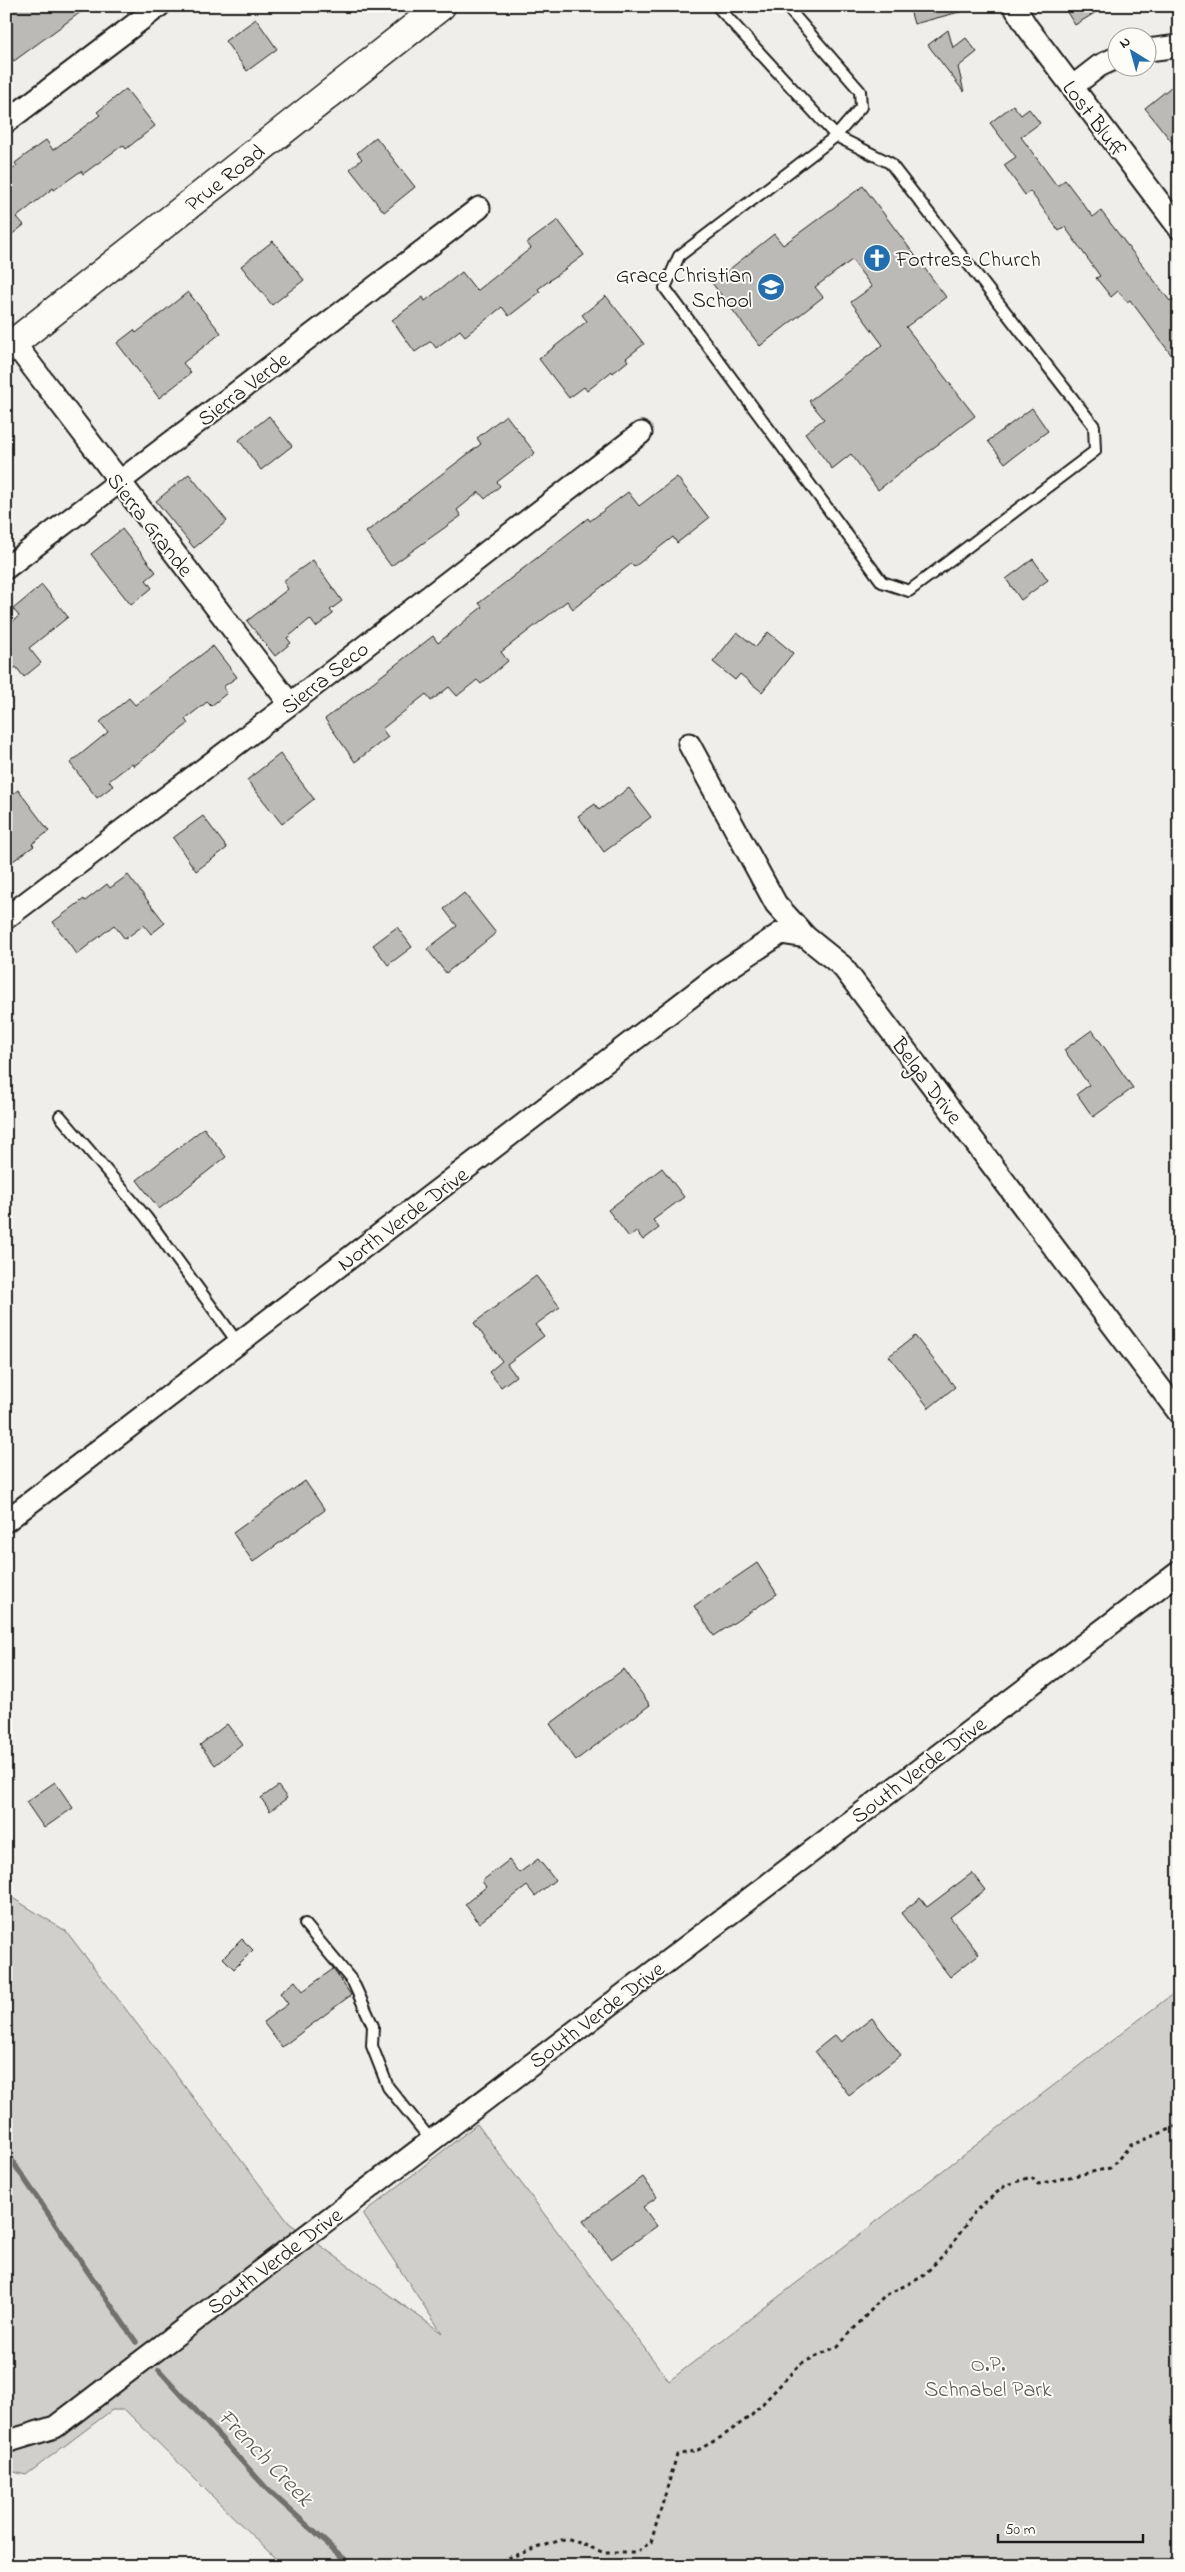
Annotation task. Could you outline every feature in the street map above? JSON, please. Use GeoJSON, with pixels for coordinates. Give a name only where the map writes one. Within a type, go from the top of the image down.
{"type":"FeatureCollection","features":[{"type":"Feature","properties":{"kind":"main road","name":"Prue Road"},"geometry":{"type":"LineString","coordinates":[[10,346],[441,6]]}},
{"type":"Feature","properties":{"kind":"street"},"geometry":{"type":"LineString","coordinates":[[6,122],[159,6]]}},
{"type":"Feature","properties":{"kind":"street","name":"Lost Bluff"},"geometry":{"type":"LineString","coordinates":[[1014,6],[1072,87],[1179,228]]}},
{"type":"Feature","properties":{"kind":"street"},"geometry":{"type":"LineString","coordinates":[[1158,49],[1179,46]]}},
{"type":"Feature","properties":{"kind":"street"},"geometry":{"type":"LineString","coordinates":[[1072,87],[1099,66],[1108,62]]}},
{"type":"Feature","properties":{"kind":"street","name":"Sierra Verde"},"geometry":{"type":"LineString","coordinates":[[6,568],[479,208]]}},
{"type":"Feature","properties":{"kind":"street","name":"Sierra Grande"},"geometry":{"type":"LineString","coordinates":[[10,346],[290,704]]}},
{"type":"Feature","properties":{"kind":"street","name":"Sierra Seco"},"geometry":{"type":"LineString","coordinates":[[6,918],[290,704],[641,434]]}},
{"type":"Feature","properties":{"kind":"street","name":"Belga Drive"},"geometry":{"type":"LineString","coordinates":[[689,744],[776,904],[806,937],[842,966],[1179,1413]]}},
{"type":"Feature","properties":{"kind":"street","name":"North Verde Drive"},"geometry":{"type":"LineString","coordinates":[[6,1521],[724,971],[782,934],[806,937]]}},
{"type":"Feature","properties":{"kind":"street","name":"South Verde Drive"},"geometry":{"type":"LineString","coordinates":[[6,2442],[55,2427],[1179,1572]]}},
{"type":"Feature","properties":{"kind":"lane"},"geometry":{"type":"LineString","coordinates":[[717,6],[836,136],[890,163],[1094,426],[1095,451],[909,591],[882,582],[665,288],[679,256],[836,136],[861,107],[860,91],[786,6]]}},
{"type":"Feature","properties":{"kind":"lane"},"geometry":{"type":"LineString","coordinates":[[60,1116],[146,1218],[238,1344]]}},
{"type":"Feature","properties":{"kind":"lane"},"geometry":{"type":"LineString","coordinates":[[305,1924],[353,1982],[373,2026],[372,2046],[388,2087],[431,2140]]}},
{"type":"Feature","properties":{"kind":"path"},"geometry":{"type":"LineString","coordinates":[[494,2566],[505,2559],[533,2548],[567,2538],[602,2552],[637,2552],[651,2542],[677,2455],[698,2450],[735,2428],[752,2415],[800,2364],[838,2346],[884,2296],[922,2278],[949,2248],[976,2211],[1006,2185],[1031,2177],[1038,2184],[1057,2182],[1063,2177],[1083,2176],[1110,2168],[1131,2145],[1171,2130],[1179,2124]]}},
{"type":"Feature","properties":{"kind":"green space","name":"O.P. Schnabel Park"},"geometry":{"type":"Polygon","coordinates":[[[6,1894],[66,1931],[289,2223],[442,2333],[363,2214],[477,2124],[669,2381],[1179,1989],[1179,2566],[283,2566],[125,2410],[112,2410],[26,2475],[6,2470],[6,1894]]]}},
{"type":"Feature","properties":{"kind":"building"},"geometry":{"type":"Polygon","coordinates":[[[14,6],[89,6],[14,61],[6,51],[6,12],[14,6]]]}},
{"type":"Feature","properties":{"kind":"building"},"geometry":{"type":"Polygon","coordinates":[[[909,6],[962,6],[963,11],[914,24],[909,6]]]}},
{"type":"Feature","properties":{"kind":"building"},"geometry":{"type":"Polygon","coordinates":[[[1063,6],[1106,6],[1075,25],[1063,6]]]}},
{"type":"Feature","properties":{"kind":"building"},"geometry":{"type":"Polygon","coordinates":[[[256,19],[277,49],[247,71],[225,41],[256,19]]]}},
{"type":"Feature","properties":{"kind":"building"},"geometry":{"type":"Polygon","coordinates":[[[948,30],[953,48],[966,38],[977,52],[958,67],[964,92],[928,45],[948,30]]]}},
{"type":"Feature","properties":{"kind":"building"},"geometry":{"type":"Polygon","coordinates":[[[1171,87],[1179,96],[1179,151],[1145,108],[1171,87]]]}},
{"type":"Feature","properties":{"kind":"building"},"geometry":{"type":"Polygon","coordinates":[[[126,89],[155,126],[126,149],[123,145],[83,174],[81,171],[54,190],[53,188],[17,217],[24,225],[6,239],[6,175],[17,166],[15,163],[46,140],[53,150],[100,115],[97,112],[126,89]]]}},
{"type":"Feature","properties":{"kind":"building"},"geometry":{"type":"Polygon","coordinates":[[[1013,105],[1021,115],[1029,109],[1040,123],[1021,137],[1057,186],[1065,180],[1093,217],[1101,211],[1170,301],[1172,299],[1179,307],[1179,365],[1130,300],[1127,302],[1118,291],[1111,297],[1096,278],[1100,276],[1065,227],[1059,231],[1030,191],[1025,195],[1004,165],[1016,157],[990,123],[1013,105]]]}},
{"type":"Feature","properties":{"kind":"building"},"geometry":{"type":"Polygon","coordinates":[[[376,137],[415,187],[384,212],[350,169],[362,159],[357,153],[376,137]]]}},
{"type":"Feature","properties":{"kind":"building"},"geometry":{"type":"Polygon","coordinates":[[[863,186],[946,297],[906,327],[975,416],[878,490],[851,454],[832,469],[805,433],[824,419],[809,401],[883,345],[851,302],[872,287],[852,260],[815,287],[823,297],[760,346],[712,283],[774,234],[783,245],[863,186]]]}},
{"type":"Feature","properties":{"kind":"building"},"geometry":{"type":"Polygon","coordinates":[[[558,220],[584,255],[538,289],[540,292],[509,316],[502,307],[465,336],[460,330],[436,348],[431,341],[415,352],[392,320],[423,297],[425,301],[462,272],[477,291],[531,248],[527,243],[558,220]]]}},
{"type":"Feature","properties":{"kind":"building"},"geometry":{"type":"Polygon","coordinates":[[[273,241],[304,280],[272,305],[241,266],[273,241]]]}},
{"type":"Feature","properties":{"kind":"building"},"geometry":{"type":"Polygon","coordinates":[[[188,292],[221,333],[183,363],[191,373],[159,398],[117,343],[134,330],[136,333],[188,292]]]}},
{"type":"Feature","properties":{"kind":"building"},"geometry":{"type":"Polygon","coordinates":[[[606,296],[644,344],[626,358],[628,361],[613,373],[612,371],[587,391],[584,387],[569,398],[539,359],[587,321],[582,315],[606,296]]]}},
{"type":"Feature","properties":{"kind":"building"},"geometry":{"type":"Polygon","coordinates":[[[1032,408],[1048,431],[1005,463],[988,441],[1032,408]]]}},
{"type":"Feature","properties":{"kind":"building"},"geometry":{"type":"Polygon","coordinates":[[[506,415],[535,453],[497,482],[500,486],[485,499],[479,492],[457,510],[461,516],[391,566],[366,532],[481,444],[477,438],[506,415]]]}},
{"type":"Feature","properties":{"kind":"building"},"geometry":{"type":"Polygon","coordinates":[[[269,416],[292,446],[261,470],[239,440],[269,416]]]}},
{"type":"Feature","properties":{"kind":"building"},"geometry":{"type":"Polygon","coordinates":[[[189,474],[227,521],[194,548],[156,501],[189,474]]]}},
{"type":"Feature","properties":{"kind":"building"},"geometry":{"type":"Polygon","coordinates":[[[677,477],[709,518],[677,543],[673,537],[634,567],[631,564],[573,609],[567,601],[501,652],[508,661],[481,684],[477,680],[457,696],[449,687],[431,701],[426,694],[382,729],[388,737],[355,762],[325,719],[433,636],[438,643],[482,607],[479,603],[588,518],[590,521],[628,492],[639,506],[677,477]]]}},
{"type":"Feature","properties":{"kind":"building"},"geometry":{"type":"Polygon","coordinates":[[[122,529],[156,572],[146,580],[152,588],[131,605],[91,554],[122,529]]]}},
{"type":"Feature","properties":{"kind":"building"},"geometry":{"type":"Polygon","coordinates":[[[1033,559],[1048,580],[1021,600],[1006,579],[1033,559]]]}},
{"type":"Feature","properties":{"kind":"building"},"geometry":{"type":"Polygon","coordinates":[[[313,560],[342,601],[330,610],[333,614],[316,627],[310,619],[287,638],[291,643],[275,656],[247,621],[288,589],[283,581],[313,560]]]}},
{"type":"Feature","properties":{"kind":"building"},"geometry":{"type":"Polygon","coordinates":[[[42,585],[68,617],[29,648],[41,663],[24,677],[16,667],[6,674],[6,627],[19,616],[13,609],[42,585]]]}},
{"type":"Feature","properties":{"kind":"building"},"geometry":{"type":"Polygon","coordinates":[[[737,632],[756,647],[768,632],[793,653],[762,692],[740,674],[735,680],[713,662],[737,632]]]}},
{"type":"Feature","properties":{"kind":"building"},"geometry":{"type":"Polygon","coordinates":[[[213,646],[237,677],[223,687],[227,693],[211,706],[207,702],[185,719],[188,724],[134,766],[132,763],[109,781],[113,786],[97,798],[70,763],[108,732],[100,722],[129,698],[135,705],[213,646]]]}},
{"type":"Feature","properties":{"kind":"building"},"geometry":{"type":"Polygon","coordinates":[[[280,754],[314,799],[282,824],[247,780],[280,754]]]}},
{"type":"Feature","properties":{"kind":"building"},"geometry":{"type":"Polygon","coordinates":[[[629,788],[651,817],[604,852],[578,816],[595,804],[599,810],[629,788]]]}},
{"type":"Feature","properties":{"kind":"building"},"geometry":{"type":"Polygon","coordinates":[[[18,790],[49,831],[32,844],[34,846],[6,866],[6,799],[18,790]]]}},
{"type":"Feature","properties":{"kind":"building"},"geometry":{"type":"Polygon","coordinates":[[[203,816],[227,848],[196,871],[173,838],[203,816]]]}},
{"type":"Feature","properties":{"kind":"building"},"geometry":{"type":"Polygon","coordinates":[[[128,875],[165,923],[151,934],[144,925],[125,939],[114,925],[77,954],[53,922],[107,884],[110,888],[128,875]]]}},
{"type":"Feature","properties":{"kind":"building"},"geometry":{"type":"Polygon","coordinates":[[[464,893],[496,933],[446,973],[427,949],[457,926],[444,909],[464,893]]]}},
{"type":"Feature","properties":{"kind":"building"},"geometry":{"type":"Polygon","coordinates":[[[397,927],[412,947],[388,965],[373,945],[397,927]]]}},
{"type":"Feature","properties":{"kind":"building"},"geometry":{"type":"Polygon","coordinates":[[[1092,1030],[1133,1088],[1093,1117],[1077,1094],[1089,1085],[1064,1050],[1092,1030]]]}},
{"type":"Feature","properties":{"kind":"building"},"geometry":{"type":"Polygon","coordinates":[[[204,1128],[226,1157],[159,1209],[137,1180],[204,1128]]]}},
{"type":"Feature","properties":{"kind":"building"},"geometry":{"type":"Polygon","coordinates":[[[662,1168],[684,1197],[653,1220],[659,1228],[643,1240],[636,1231],[629,1237],[608,1210],[662,1168]]]}},
{"type":"Feature","properties":{"kind":"building"},"geometry":{"type":"Polygon","coordinates":[[[536,1276],[560,1307],[535,1325],[544,1336],[507,1364],[516,1376],[501,1387],[489,1372],[502,1361],[474,1323],[536,1276]]]}},
{"type":"Feature","properties":{"kind":"building"},"geometry":{"type":"Polygon","coordinates":[[[915,1336],[955,1387],[929,1408],[889,1356],[915,1336]]]}},
{"type":"Feature","properties":{"kind":"building"},"geometry":{"type":"Polygon","coordinates":[[[305,1481],[325,1510],[253,1562],[233,1533],[305,1481]]]}},
{"type":"Feature","properties":{"kind":"building"},"geometry":{"type":"Polygon","coordinates":[[[757,1563],[777,1594],[714,1636],[694,1606],[757,1563]]]}},
{"type":"Feature","properties":{"kind":"building"},"geometry":{"type":"Polygon","coordinates":[[[624,1669],[650,1705],[576,1760],[550,1724],[624,1669]]]}},
{"type":"Feature","properties":{"kind":"building"},"geometry":{"type":"Polygon","coordinates":[[[227,1724],[242,1744],[215,1765],[200,1745],[227,1724]]]}},
{"type":"Feature","properties":{"kind":"building"},"geometry":{"type":"Polygon","coordinates":[[[55,1782],[73,1808],[44,1828],[26,1802],[55,1782]]]}},
{"type":"Feature","properties":{"kind":"building"},"geometry":{"type":"Polygon","coordinates":[[[278,1786],[287,1798],[270,1811],[261,1798],[278,1786]]]}},
{"type":"Feature","properties":{"kind":"building"},"geometry":{"type":"Polygon","coordinates":[[[538,1859],[555,1880],[535,1896],[527,1886],[479,1923],[465,1904],[486,1887],[482,1881],[509,1860],[519,1873],[538,1859]]]}},
{"type":"Feature","properties":{"kind":"building"},"geometry":{"type":"Polygon","coordinates":[[[972,1873],[985,1890],[950,1917],[979,1954],[950,1977],[901,1913],[920,1898],[927,1907],[972,1873]]]}},
{"type":"Feature","properties":{"kind":"building"},"geometry":{"type":"Polygon","coordinates":[[[242,1939],[253,1950],[234,1969],[223,1958],[242,1939]]]}},
{"type":"Feature","properties":{"kind":"building"},"geometry":{"type":"Polygon","coordinates":[[[333,1969],[351,1995],[282,2047],[263,2022],[288,2004],[280,1993],[295,1981],[303,1991],[333,1969]]]}},
{"type":"Feature","properties":{"kind":"building"},"geometry":{"type":"Polygon","coordinates":[[[872,2018],[901,2055],[849,2095],[815,2051],[835,2035],[841,2042],[872,2018]]]}},
{"type":"Feature","properties":{"kind":"building"},"geometry":{"type":"Polygon","coordinates":[[[643,2177],[657,2197],[643,2207],[657,2226],[611,2259],[583,2221],[643,2177]]]}},
{"type":"Feature","properties":{"kind":"waterway","name":"French Creek"},"geometry":{"type":"LineString","coordinates":[[6,2152],[136,2342]]}},
{"type":"Feature","properties":{"kind":"waterway","name":"French Creek"},"geometry":{"type":"LineString","coordinates":[[159,2370],[268,2490],[352,2566]]}},
{"type":"Feature","properties":{"kind":"place","name":"Fortress Church"},"geometry":{"type":"Point","coordinates":[877,258]}},
{"type":"Feature","properties":{"kind":"place","name":"Grace Christian School"},"geometry":{"type":"Point","coordinates":[771,287]}}]}
